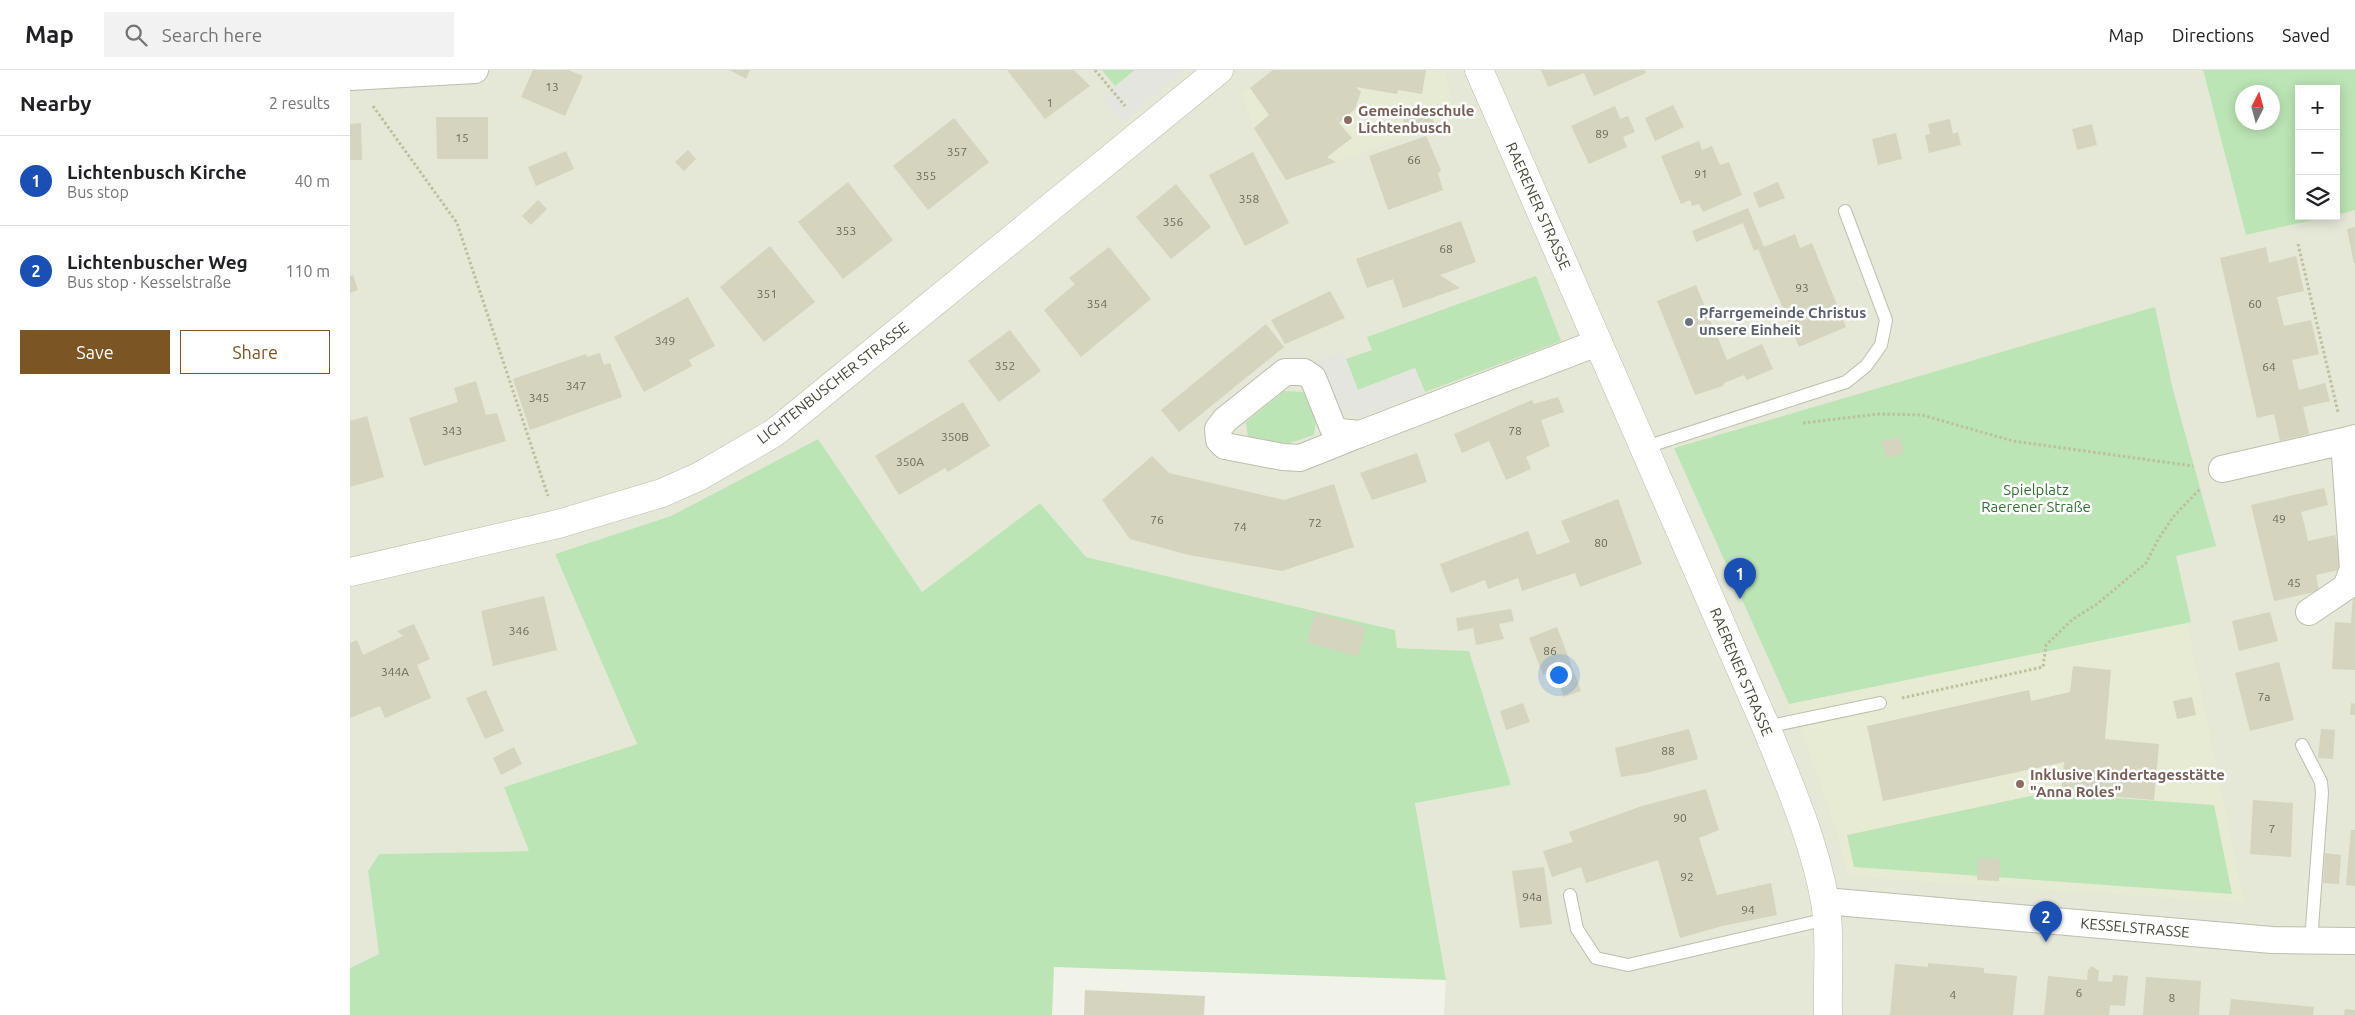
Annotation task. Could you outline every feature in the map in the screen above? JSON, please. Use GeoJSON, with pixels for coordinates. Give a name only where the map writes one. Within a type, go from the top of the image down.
{"type":"FeatureCollection","features":[{"type":"Feature","properties":{"kind":"street"},"geometry":{"type":"LineString","coordinates":[[351,77],[475,70]]}},
{"type":"Feature","properties":{"kind":"street","name":"LICHTENBUSCHER STRASSE"},"geometry":{"type":"LineString","coordinates":[[350,572],[558,524],[662,493],[700,476],[774,433],[1219,70]]}},
{"type":"Feature","properties":{"kind":"street","name":"RAERENER STRASSE"},"geometry":{"type":"LineString","coordinates":[[1478,70],[1766,727],[1814,855],[1826,910],[1828,1015]]}},
{"type":"Feature","properties":{"kind":"street"},"geometry":{"type":"LineString","coordinates":[[1360,434],[1340,432],[1333,428],[1312,378],[1304,372],[1285,372],[1225,420],[1218,429],[1219,440],[1224,446],[1283,458],[1300,458],[1597,343]]}},
{"type":"Feature","properties":{"kind":"street"},"geometry":{"type":"LineString","coordinates":[[2222,469],[2350,439],[2353,569],[2346,587],[2308,612]]}},
{"type":"Feature","properties":{"kind":"street","name":"KESSELSTRASSE"},"geometry":{"type":"LineString","coordinates":[[1826,910],[2272,940],[2355,942]]}},
{"type":"Feature","properties":{"kind":"lane"},"geometry":{"type":"LineString","coordinates":[[1644,448],[1846,382],[1866,366],[1881,345],[1886,320],[1845,211]]}},
{"type":"Feature","properties":{"kind":"lane"},"geometry":{"type":"LineString","coordinates":[[1766,727],[1880,703]]}},
{"type":"Feature","properties":{"kind":"lane"},"geometry":{"type":"LineString","coordinates":[[2302,745],[2321,782],[2322,793],[2311,941]]}},
{"type":"Feature","properties":{"kind":"lane"},"geometry":{"type":"LineString","coordinates":[[1570,895],[1577,929],[1596,958],[1628,965],[1826,910]]}},
{"type":"Feature","properties":{"kind":"path"},"geometry":{"type":"LineString","coordinates":[[1095,70],[1112,90]]}},
{"type":"Feature","properties":{"kind":"path"},"geometry":{"type":"LineString","coordinates":[[351,77],[457,223],[558,524]]}},
{"type":"Feature","properties":{"kind":"path"},"geometry":{"type":"LineString","coordinates":[[2298,244],[2350,439]]}},
{"type":"Feature","properties":{"kind":"path"},"geometry":{"type":"LineString","coordinates":[[1780,404],[1784,415],[1798,423],[1843,420],[1879,414],[1922,415],[2013,441],[2222,469]]}},
{"type":"Feature","properties":{"kind":"path"},"geometry":{"type":"LineString","coordinates":[[1880,703],[2044,667],[2046,645],[2072,619],[2097,604],[2146,563],[2159,538],[2174,516],[2222,469]]}},
{"type":"Feature","properties":{"kind":"shaded area"},"geometry":{"type":"Polygon","coordinates":[[[350,70],[2203,70],[2246,235],[2311,220],[2340,220],[2340,213],[2355,210],[2355,1015],[1444,1015],[1446,980],[1415,802],[1511,785],[1469,651],[1397,648],[1395,630],[1086,557],[1040,503],[922,592],[818,439],[671,516],[555,554],[637,744],[504,787],[530,851],[379,854],[368,871],[379,954],[350,968],[350,70]]]}},
{"type":"Feature","properties":{"kind":"shaded area"},"geometry":{"type":"Polygon","coordinates":[[[1135,70],[1184,70],[1122,121],[1102,98],[1135,70]]]}},
{"type":"Feature","properties":{"kind":"shaded area","name":"Gemeindeschule Lichtenbusch"},"geometry":{"type":"Polygon","coordinates":[[[1273,70],[1444,70],[1456,115],[1435,125],[1286,180],[1254,128],[1241,95],[1273,70]]]}},
{"type":"Feature","properties":{"kind":"shaded area"},"geometry":{"type":"Polygon","coordinates":[[[1343,352],[1358,390],[1415,368],[1425,392],[1362,417],[1337,412],[1316,361],[1343,352]]]}},
{"type":"Feature","properties":{"kind":"shaded area","name":"Inklusive Kindertagesstätte \"Anna Roles\""},"geometry":{"type":"Polygon","coordinates":[[[2187,622],[2244,903],[1847,876],[1838,835],[1802,733],[1789,704],[2187,622]]]}},
{"type":"Feature","properties":{"kind":"green space"},"geometry":{"type":"Polygon","coordinates":[[[1102,70],[1135,70],[1115,86],[1102,70]]]}},
{"type":"Feature","properties":{"kind":"green space"},"geometry":{"type":"Polygon","coordinates":[[[2203,70],[2355,70],[2355,210],[2340,214],[2340,85],[2295,85],[2295,220],[2312,220],[2246,235],[2203,70]]]}},
{"type":"Feature","properties":{"kind":"green space"},"geometry":{"type":"Polygon","coordinates":[[[1536,276],[1561,341],[1425,392],[1415,368],[1358,390],[1346,359],[1372,350],[1367,337],[1536,276]]]}},
{"type":"Feature","properties":{"kind":"green space","name":"Spielplatz Raerener Straße"},"geometry":{"type":"Polygon","coordinates":[[[2155,307],[2173,390],[2216,546],[2176,556],[2191,622],[1789,704],[1674,448],[2155,307]]]}},
{"type":"Feature","properties":{"kind":"green space"},"geometry":{"type":"Polygon","coordinates":[[[1284,391],[1306,392],[1316,421],[1314,435],[1287,444],[1248,437],[1246,422],[1284,391]]]}},
{"type":"Feature","properties":{"kind":"green space"},"geometry":{"type":"Polygon","coordinates":[[[818,439],[922,592],[1040,503],[1086,557],[1395,630],[1397,648],[1469,651],[1511,785],[1415,803],[1446,980],[1054,967],[1052,1015],[350,1015],[350,968],[379,954],[368,871],[379,854],[529,851],[504,787],[637,744],[555,554],[671,516],[818,439]]]}},
{"type":"Feature","properties":{"kind":"green space"},"geometry":{"type":"Polygon","coordinates":[[[2045,793],[2214,805],[2232,894],[1854,867],[1847,835],[2045,793]]]}},
{"type":"Feature","properties":{"kind":"building"},"geometry":{"type":"Polygon","coordinates":[[[533,70],[568,70],[583,76],[565,116],[521,97],[533,70]]]}},
{"type":"Feature","properties":{"kind":"building"},"geometry":{"type":"Polygon","coordinates":[[[730,70],[750,70],[746,79],[730,70]]]}},
{"type":"Feature","properties":{"kind":"building"},"geometry":{"type":"Polygon","coordinates":[[[1007,70],[1074,70],[1090,86],[1045,119],[1007,70]]]}},
{"type":"Feature","properties":{"kind":"building","name":"Gemeindeschule Lichtenbusch"},"geometry":{"type":"Polygon","coordinates":[[[1273,70],[1426,70],[1422,94],[1398,90],[1397,94],[1356,87],[1361,92],[1355,109],[1339,123],[1352,138],[1327,157],[1336,162],[1286,180],[1254,128],[1269,115],[1250,88],[1273,70]]]}},
{"type":"Feature","properties":{"kind":"building"},"geometry":{"type":"Polygon","coordinates":[[[1541,70],[1644,70],[1646,73],[1594,96],[1584,73],[1548,87],[1541,70]]]}},
{"type":"Feature","properties":{"kind":"building"},"geometry":{"type":"Polygon","coordinates":[[[1673,105],[1684,127],[1655,141],[1645,118],[1673,105]]]}},
{"type":"Feature","properties":{"kind":"building"},"geometry":{"type":"Polygon","coordinates":[[[1615,106],[1620,119],[1628,116],[1635,132],[1623,137],[1627,147],[1589,164],[1571,126],[1615,106]]]}},
{"type":"Feature","properties":{"kind":"building"},"geometry":{"type":"Polygon","coordinates":[[[1430,110],[1435,125],[1408,133],[1403,119],[1430,110]]]}},
{"type":"Feature","properties":{"kind":"building"},"geometry":{"type":"Polygon","coordinates":[[[436,117],[488,117],[488,159],[437,159],[436,117]]]}},
{"type":"Feature","properties":{"kind":"building"},"geometry":{"type":"Polygon","coordinates":[[[954,118],[989,162],[928,210],[893,166],[954,118]]]}},
{"type":"Feature","properties":{"kind":"building"},"geometry":{"type":"Polygon","coordinates":[[[1950,119],[1953,134],[1958,132],[1961,145],[1929,153],[1925,135],[1930,134],[1928,124],[1950,119]]]}},
{"type":"Feature","properties":{"kind":"building"},"geometry":{"type":"Polygon","coordinates":[[[361,123],[362,160],[350,160],[350,124],[361,123]]]}},
{"type":"Feature","properties":{"kind":"building"},"geometry":{"type":"Polygon","coordinates":[[[2092,124],[2097,145],[2077,150],[2072,129],[2092,124]]]}},
{"type":"Feature","properties":{"kind":"building"},"geometry":{"type":"Polygon","coordinates":[[[1896,133],[1902,159],[1878,165],[1872,139],[1896,133]]]}},
{"type":"Feature","properties":{"kind":"building"},"geometry":{"type":"Polygon","coordinates":[[[1426,136],[1441,170],[1438,173],[1443,190],[1388,210],[1369,156],[1426,136]]]}},
{"type":"Feature","properties":{"kind":"building"},"geometry":{"type":"Polygon","coordinates":[[[1699,141],[1702,150],[1712,146],[1720,165],[1729,162],[1742,195],[1703,212],[1699,204],[1692,206],[1690,200],[1681,204],[1661,156],[1699,141]]]}},
{"type":"Feature","properties":{"kind":"building"},"geometry":{"type":"Polygon","coordinates":[[[688,150],[696,159],[684,171],[675,162],[688,150]]]}},
{"type":"Feature","properties":{"kind":"building"},"geometry":{"type":"Polygon","coordinates":[[[566,151],[574,169],[536,186],[528,167],[566,151]]]}},
{"type":"Feature","properties":{"kind":"building"},"geometry":{"type":"Polygon","coordinates":[[[1253,152],[1289,223],[1245,246],[1209,175],[1253,152]]]}},
{"type":"Feature","properties":{"kind":"building"},"geometry":{"type":"Polygon","coordinates":[[[848,182],[893,240],[843,279],[798,222],[848,182]]]}},
{"type":"Feature","properties":{"kind":"building"},"geometry":{"type":"Polygon","coordinates":[[[1778,182],[1785,198],[1759,208],[1753,193],[1778,182]]]}},
{"type":"Feature","properties":{"kind":"building"},"geometry":{"type":"Polygon","coordinates":[[[1176,184],[1211,227],[1171,259],[1136,217],[1176,184]]]}},
{"type":"Feature","properties":{"kind":"building"},"geometry":{"type":"Polygon","coordinates":[[[538,200],[547,209],[531,225],[522,216],[538,200]]]}},
{"type":"Feature","properties":{"kind":"building","name":"Pfarrgemeinde Christus unsere Einheit"},"geometry":{"type":"Polygon","coordinates":[[[1748,208],[1764,247],[1795,234],[1800,248],[1812,243],[1846,327],[1799,347],[1758,249],[1754,251],[1743,223],[1696,242],[1692,231],[1748,208]]]}},
{"type":"Feature","properties":{"kind":"building"},"geometry":{"type":"Polygon","coordinates":[[[1461,221],[1476,262],[1440,275],[1460,288],[1403,308],[1393,279],[1367,288],[1356,259],[1461,221]]]}},
{"type":"Feature","properties":{"kind":"building"},"geometry":{"type":"Polygon","coordinates":[[[2355,227],[2355,262],[2354,263],[2347,229],[2355,227]]]}},
{"type":"Feature","properties":{"kind":"building"},"geometry":{"type":"Polygon","coordinates":[[[770,246],[815,302],[764,342],[720,287],[770,246]]]}},
{"type":"Feature","properties":{"kind":"building"},"geometry":{"type":"Polygon","coordinates":[[[1109,247],[1151,299],[1081,357],[1044,310],[1075,284],[1069,278],[1109,247]]]}},
{"type":"Feature","properties":{"kind":"building"},"geometry":{"type":"Polygon","coordinates":[[[2266,247],[2269,263],[2296,256],[2304,291],[2277,297],[2284,326],[2311,320],[2319,354],[2292,360],[2299,390],[2325,383],[2330,401],[2303,407],[2309,434],[2280,441],[2274,414],[2257,418],[2220,258],[2266,247]]]}},
{"type":"Feature","properties":{"kind":"building"},"geometry":{"type":"Polygon","coordinates":[[[353,275],[358,290],[350,293],[350,276],[353,275]]]}},
{"type":"Feature","properties":{"kind":"building","name":"Pfarrgemeinde Christus unsere Einheit"},"geometry":{"type":"Polygon","coordinates":[[[1696,285],[1727,360],[1762,344],[1773,369],[1747,380],[1744,375],[1724,383],[1723,386],[1695,395],[1657,301],[1696,285]]]}},
{"type":"Feature","properties":{"kind":"building"},"geometry":{"type":"Polygon","coordinates":[[[1330,291],[1345,318],[1285,344],[1271,320],[1330,291]]]}},
{"type":"Feature","properties":{"kind":"building"},"geometry":{"type":"Polygon","coordinates":[[[688,297],[715,346],[689,360],[692,366],[644,392],[614,337],[688,297]]]}},
{"type":"Feature","properties":{"kind":"building"},"geometry":{"type":"Polygon","coordinates":[[[1266,324],[1284,347],[1179,432],[1161,410],[1266,324]]]}},
{"type":"Feature","properties":{"kind":"building"},"geometry":{"type":"Polygon","coordinates":[[[1010,330],[1041,371],[999,402],[968,361],[1010,330]]]}},
{"type":"Feature","properties":{"kind":"building"},"geometry":{"type":"Polygon","coordinates":[[[600,353],[604,365],[610,363],[622,397],[530,430],[513,379],[586,354],[587,357],[600,353]]]}},
{"type":"Feature","properties":{"kind":"building"},"geometry":{"type":"Polygon","coordinates":[[[476,381],[486,415],[497,413],[506,441],[424,466],[409,418],[458,402],[454,388],[476,381]]]}},
{"type":"Feature","properties":{"kind":"building"},"geometry":{"type":"Polygon","coordinates":[[[1558,397],[1564,412],[1541,420],[1550,446],[1526,457],[1531,469],[1506,480],[1489,441],[1462,453],[1454,434],[1532,400],[1534,404],[1558,397]]]}},
{"type":"Feature","properties":{"kind":"building"},"geometry":{"type":"Polygon","coordinates":[[[963,402],[990,446],[948,472],[945,468],[899,495],[875,456],[963,402]]]}},
{"type":"Feature","properties":{"kind":"building"},"geometry":{"type":"Polygon","coordinates":[[[367,416],[384,477],[350,487],[350,421],[367,416]]]}},
{"type":"Feature","properties":{"kind":"building"},"geometry":{"type":"Polygon","coordinates":[[[1900,436],[1904,453],[1887,458],[1881,441],[1900,436]]]}},
{"type":"Feature","properties":{"kind":"building"},"geometry":{"type":"Polygon","coordinates":[[[1417,453],[1427,482],[1372,500],[1360,473],[1417,453]]]}},
{"type":"Feature","properties":{"kind":"building"},"geometry":{"type":"Polygon","coordinates":[[[1152,456],[1169,473],[1284,500],[1334,484],[1354,547],[1282,571],[1189,555],[1130,539],[1102,500],[1152,456]]]}},
{"type":"Feature","properties":{"kind":"building"},"geometry":{"type":"Polygon","coordinates":[[[2324,488],[2328,505],[2301,512],[2308,541],[2335,535],[2343,569],[2316,575],[2319,591],[2274,601],[2251,505],[2324,488]]]}},
{"type":"Feature","properties":{"kind":"building"},"geometry":{"type":"Polygon","coordinates":[[[1618,499],[1642,564],[1580,587],[1575,573],[1522,591],[1518,578],[1488,589],[1485,580],[1451,593],[1440,564],[1528,531],[1537,555],[1570,542],[1561,521],[1618,499]]]}},
{"type":"Feature","properties":{"kind":"building"},"geometry":{"type":"Polygon","coordinates":[[[2353,595],[2355,595],[2355,670],[2332,669],[2335,622],[2351,623],[2353,595]]]}},
{"type":"Feature","properties":{"kind":"building"},"geometry":{"type":"Polygon","coordinates":[[[544,596],[557,650],[493,666],[481,611],[544,596]]]}},
{"type":"Feature","properties":{"kind":"building"},"geometry":{"type":"Polygon","coordinates":[[[1511,609],[1514,621],[1499,624],[1504,639],[1476,645],[1473,628],[1458,631],[1456,618],[1511,609]]]}},
{"type":"Feature","properties":{"kind":"building"},"geometry":{"type":"Polygon","coordinates":[[[2270,612],[2278,641],[2239,651],[2232,621],[2270,612]]]}},
{"type":"Feature","properties":{"kind":"building"},"geometry":{"type":"Polygon","coordinates":[[[1315,613],[1366,627],[1358,657],[1307,642],[1315,613]]]}},
{"type":"Feature","properties":{"kind":"building"},"geometry":{"type":"Polygon","coordinates":[[[414,624],[430,659],[417,665],[431,698],[385,718],[380,706],[350,718],[350,643],[357,640],[363,655],[403,636],[397,631],[414,624]]]}},
{"type":"Feature","properties":{"kind":"building"},"geometry":{"type":"Polygon","coordinates":[[[1557,627],[1581,691],[1564,697],[1554,670],[1543,675],[1529,638],[1557,627]]]}},
{"type":"Feature","properties":{"kind":"building"},"geometry":{"type":"Polygon","coordinates":[[[2279,662],[2294,720],[2250,731],[2235,673],[2279,662]]]}},
{"type":"Feature","properties":{"kind":"building"},"geometry":{"type":"Polygon","coordinates":[[[2073,666],[2111,670],[2105,739],[2159,744],[2154,800],[2061,792],[2064,762],[1883,801],[1867,726],[2029,690],[2031,701],[2070,692],[2073,666]]]}},
{"type":"Feature","properties":{"kind":"building"},"geometry":{"type":"Polygon","coordinates":[[[486,690],[504,731],[485,739],[466,698],[486,690]]]}},
{"type":"Feature","properties":{"kind":"building"},"geometry":{"type":"Polygon","coordinates":[[[2192,697],[2196,715],[2177,719],[2173,701],[2192,697]]]}},
{"type":"Feature","properties":{"kind":"building"},"geometry":{"type":"Polygon","coordinates":[[[1523,703],[1530,722],[1506,730],[1500,711],[1523,703]]]}},
{"type":"Feature","properties":{"kind":"building"},"geometry":{"type":"Polygon","coordinates":[[[2351,703],[2355,704],[2355,715],[2350,715],[2351,703]]]}},
{"type":"Feature","properties":{"kind":"building"},"geometry":{"type":"Polygon","coordinates":[[[1689,729],[1698,759],[1646,773],[1621,777],[1615,748],[1689,729]]]}},
{"type":"Feature","properties":{"kind":"building"},"geometry":{"type":"Polygon","coordinates":[[[2321,729],[2335,730],[2333,759],[2318,758],[2321,729]]]}},
{"type":"Feature","properties":{"kind":"building"},"geometry":{"type":"Polygon","coordinates":[[[514,747],[522,764],[501,775],[493,758],[514,747]]]}},
{"type":"Feature","properties":{"kind":"building"},"geometry":{"type":"Polygon","coordinates":[[[1706,789],[1719,830],[1699,838],[1717,895],[1771,883],[1777,915],[1722,926],[1680,938],[1658,860],[1586,883],[1581,867],[1552,877],[1543,851],[1573,842],[1569,832],[1642,806],[1706,789]]]}},
{"type":"Feature","properties":{"kind":"building"},"geometry":{"type":"Polygon","coordinates":[[[2253,800],[2293,803],[2291,857],[2250,854],[2253,800]]]}},
{"type":"Feature","properties":{"kind":"building"},"geometry":{"type":"Polygon","coordinates":[[[2351,830],[2355,830],[2355,886],[2346,885],[2351,830]]]}},
{"type":"Feature","properties":{"kind":"building"},"geometry":{"type":"Polygon","coordinates":[[[2325,853],[2341,855],[2339,884],[2323,883],[2325,853]]]}},
{"type":"Feature","properties":{"kind":"building"},"geometry":{"type":"Polygon","coordinates":[[[1978,858],[2000,859],[1999,881],[1977,880],[1978,858]]]}},
{"type":"Feature","properties":{"kind":"building"},"geometry":{"type":"Polygon","coordinates":[[[1544,867],[1552,924],[1520,928],[1512,871],[1544,867]]]}},
{"type":"Feature","properties":{"kind":"building"},"geometry":{"type":"Polygon","coordinates":[[[1928,963],[1984,968],[1984,973],[2017,976],[2013,1015],[1890,1015],[1895,964],[1928,967],[1928,963]]]}},
{"type":"Feature","properties":{"kind":"building"},"geometry":{"type":"Polygon","coordinates":[[[2092,966],[2099,971],[2098,981],[2112,982],[2113,975],[2128,976],[2125,1006],[2110,1005],[2109,1015],[2044,1015],[2048,976],[2087,980],[2088,970],[2092,966]]]}},
{"type":"Feature","properties":{"kind":"building"},"geometry":{"type":"Polygon","coordinates":[[[2146,977],[2201,981],[2199,1015],[2143,1015],[2146,977]]]}},
{"type":"Feature","properties":{"kind":"building"},"geometry":{"type":"Polygon","coordinates":[[[1085,990],[1205,996],[1204,1015],[1084,1015],[1085,990]]]}},
{"type":"Feature","properties":{"kind":"building"},"geometry":{"type":"Polygon","coordinates":[[[2231,999],[2314,1007],[2313,1015],[2229,1015],[2231,999]]]}},
{"type":"Feature","properties":{"kind":"building"},"geometry":{"type":"Polygon","coordinates":[[[2345,1009],[2355,1010],[2355,1015],[2344,1015],[2345,1009]]]}},
{"type":"Feature","properties":{"kind":"place","name":"Gemeindeschule Lichtenbusch"},"geometry":{"type":"Point","coordinates":[1348,120]}},
{"type":"Feature","properties":{"kind":"place","name":"Pfarrgemeinde Christus unsere Einheit"},"geometry":{"type":"Point","coordinates":[1689,322]}},
{"type":"Feature","properties":{"kind":"place","name":"Lichtenbusch Kirche"},"geometry":{"type":"Point","coordinates":[1740,599]}},
{"type":"Feature","properties":{"kind":"place","name":"Inklusive Kindertagesstätte \"Anna Roles\""},"geometry":{"type":"Point","coordinates":[2020,784]}},
{"type":"Feature","properties":{"kind":"place","name":"Lichtenbuscher Weg"},"geometry":{"type":"Point","coordinates":[2046,942]}}]}
